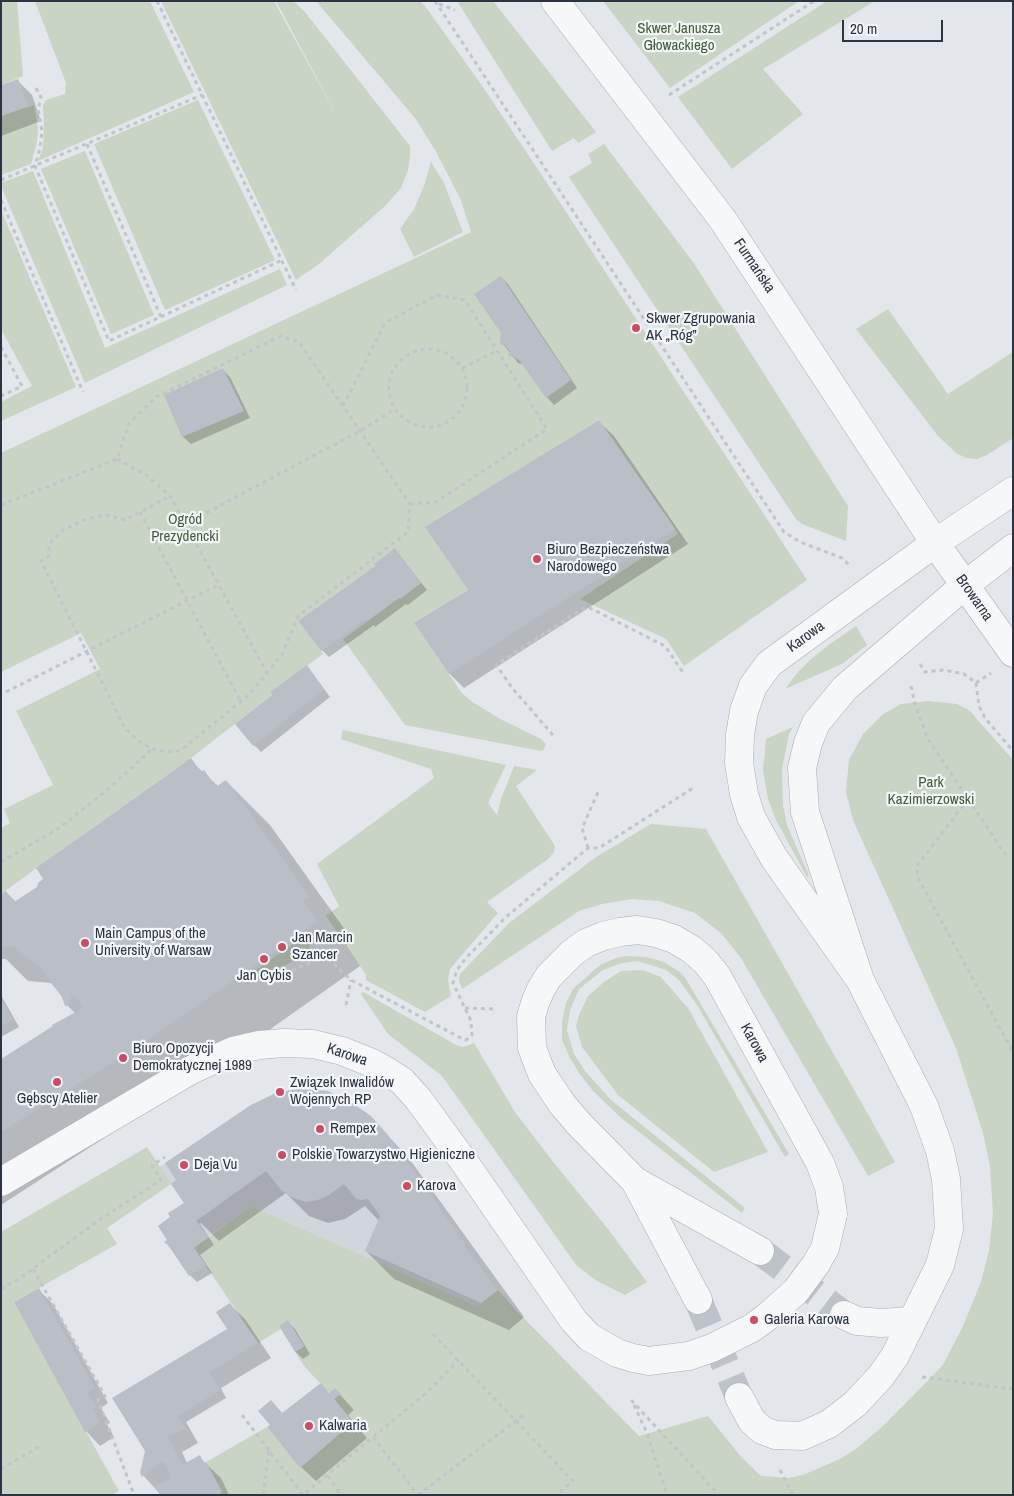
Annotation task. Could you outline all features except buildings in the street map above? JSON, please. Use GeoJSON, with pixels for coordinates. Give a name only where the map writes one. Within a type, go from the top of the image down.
{"type":"FeatureCollection","features":[{"type":"Feature","properties":{"kind":"street","name":"Furmańska"},"geometry":{"type":"LineString","coordinates":[[555,1],[723,220],[936,543]]}},
{"type":"Feature","properties":{"kind":"street","name":"Karowa"},"geometry":{"type":"LineString","coordinates":[[739,1397],[752,1421],[762,1430],[775,1435],[802,1436],[829,1424],[855,1404],[881,1376],[895,1356],[940,1265],[948,1229],[946,1179],[940,1151],[924,1106],[860,980],[774,858],[752,817],[744,794],[739,763],[740,735],[744,711],[753,686],[769,664],[936,543],[1013,491]]}},
{"type":"Feature","properties":{"kind":"street","name":"Browarna"},"geometry":{"type":"LineString","coordinates":[[936,543],[1013,654]]}},
{"type":"Feature","properties":{"kind":"street","name":"Karowa"},"geometry":{"type":"LineString","coordinates":[[860,980],[805,812],[802,768],[808,743],[816,723],[845,688],[965,585],[1013,548]]}},
{"type":"Feature","properties":{"kind":"street","name":"Karowa"},"geometry":{"type":"LineString","coordinates":[[1,1182],[191,1070],[233,1051],[259,1045],[284,1043],[313,1044],[342,1051],[372,1063],[402,1081],[419,1100],[468,1166],[574,1321],[589,1337],[617,1353],[649,1361],[689,1356],[712,1348],[752,1328],[767,1317],[796,1291],[816,1264],[825,1248],[833,1214],[829,1187],[820,1163],[718,976],[691,949],[674,939],[656,933],[637,930],[603,936],[586,943],[572,953],[549,976],[541,989],[531,1017],[530,1032],[536,1061],[542,1074],[562,1104],[635,1181],[760,1252]]}},
{"type":"Feature","properties":{"kind":"street","name":"Karowa"},"geometry":{"type":"LineString","coordinates":[[635,1181],[698,1300]]}},
{"type":"Feature","properties":{"kind":"street"},"geometry":{"type":"LineString","coordinates":[[844,1315],[857,1321],[881,1323],[911,1321]]}},
{"type":"Feature","properties":{"kind":"path"},"geometry":{"type":"LineString","coordinates":[[157,1],[296,290]]}},
{"type":"Feature","properties":{"kind":"path"},"geometry":{"type":"LineString","coordinates":[[669,95],[814,1]]}},
{"type":"Feature","properties":{"kind":"path"},"geometry":{"type":"LineString","coordinates":[[436,2],[455,10]]}},
{"type":"Feature","properties":{"kind":"path"},"geometry":{"type":"LineString","coordinates":[[436,2],[784,532],[800,542],[842,558],[847,561],[854,571]]}},
{"type":"Feature","properties":{"kind":"path"},"geometry":{"type":"LineString","coordinates":[[36,88],[41,97],[38,110],[42,130],[40,148],[34,166],[109,341],[282,260]]}},
{"type":"Feature","properties":{"kind":"path"},"geometry":{"type":"LineString","coordinates":[[1,180],[202,95]]}},
{"type":"Feature","properties":{"kind":"path"},"geometry":{"type":"LineString","coordinates":[[87,144],[161,317]]}},
{"type":"Feature","properties":{"kind":"path"},"geometry":{"type":"LineString","coordinates":[[1,200],[83,392]]}},
{"type":"Feature","properties":{"kind":"path"},"geometry":{"type":"LineString","coordinates":[[343,406],[385,323],[437,295],[465,300],[547,428],[436,502],[410,504]]}},
{"type":"Feature","properties":{"kind":"path"},"geometry":{"type":"LineString","coordinates":[[1,505],[117,459],[129,423],[156,397],[281,336],[299,342],[343,406],[410,504],[408,532],[298,616],[283,653],[250,694],[181,750],[170,752],[152,749],[137,740],[125,728],[41,561],[49,556],[49,544],[63,530],[86,519],[106,515],[125,520],[170,496]]}},
{"type":"Feature","properties":{"kind":"path"},"geometry":{"type":"LineString","coordinates":[[1,347],[22,386],[1,396]]}},
{"type":"Feature","properties":{"kind":"path"},"geometry":{"type":"LineString","coordinates":[[422,349],[438,350],[452,356],[462,368],[468,384],[467,398],[461,412],[449,422],[419,427],[405,420],[394,409],[389,394],[390,379],[397,365],[408,355],[422,349]]}},
{"type":"Feature","properties":{"kind":"path"},"geometry":{"type":"LineString","coordinates":[[462,368],[497,351]]}},
{"type":"Feature","properties":{"kind":"path"},"geometry":{"type":"LineString","coordinates":[[185,524],[360,431],[394,409]]}},
{"type":"Feature","properties":{"kind":"path"},"geometry":{"type":"LineString","coordinates":[[117,459],[146,475],[170,496],[267,673]]}},
{"type":"Feature","properties":{"kind":"path"},"geometry":{"type":"LineString","coordinates":[[140,512],[241,702]]}},
{"type":"Feature","properties":{"kind":"path"},"geometry":{"type":"LineString","coordinates":[[6,692],[218,585]]}},
{"type":"Feature","properties":{"kind":"path"},"geometry":{"type":"LineString","coordinates":[[553,735],[513,689],[496,665],[582,609],[590,608],[665,646],[684,674]]}},
{"type":"Feature","properties":{"kind":"path"},"geometry":{"type":"LineString","coordinates":[[920,664],[925,672],[943,670],[964,674],[976,683],[980,706],[985,718],[1013,751]]}},
{"type":"Feature","properties":{"kind":"path"},"geometry":{"type":"LineString","coordinates":[[976,683],[981,680]]}},
{"type":"Feature","properties":{"kind":"path"},"geometry":{"type":"LineString","coordinates":[[911,686],[915,704],[928,739],[1007,857]]}},
{"type":"Feature","properties":{"kind":"path"},"geometry":{"type":"LineString","coordinates":[[1,862],[59,828],[106,791],[152,749]]}},
{"type":"Feature","properties":{"kind":"path"},"geometry":{"type":"LineString","coordinates":[[270,980],[325,956],[351,980],[465,1040],[470,1038],[472,1030],[471,1021],[453,983],[457,970],[506,917],[588,848],[599,848],[693,788]]}},
{"type":"Feature","properties":{"kind":"path"},"geometry":{"type":"LineString","coordinates":[[588,848],[582,828],[600,790]]}},
{"type":"Feature","properties":{"kind":"path"},"geometry":{"type":"LineString","coordinates":[[968,799],[917,866],[918,878],[1013,1052]]}},
{"type":"Feature","properties":{"kind":"path"},"geometry":{"type":"LineString","coordinates":[[346,1005],[351,980]]}},
{"type":"Feature","properties":{"kind":"path"},"geometry":{"type":"LineString","coordinates":[[464,1008],[493,1010]]}},
{"type":"Feature","properties":{"kind":"path"},"geometry":{"type":"LineString","coordinates":[[1,1289],[34,1269],[102,1218],[161,1180],[152,1165],[165,1157]]}},
{"type":"Feature","properties":{"kind":"path"},"geometry":{"type":"LineString","coordinates":[[34,1269],[105,1396],[98,1400],[133,1492]]}},
{"type":"Feature","properties":{"kind":"path"},"geometry":{"type":"LineString","coordinates":[[433,1334],[573,1481],[556,1495]]}},
{"type":"Feature","properties":{"kind":"path"},"geometry":{"type":"LineString","coordinates":[[242,1415],[303,1495],[426,1394],[458,1360]]}},
{"type":"Feature","properties":{"kind":"path"},"geometry":{"type":"LineString","coordinates":[[922,1377],[1013,1389]]}},
{"type":"Feature","properties":{"kind":"path"},"geometry":{"type":"LineString","coordinates":[[667,1495],[647,1433],[631,1400],[719,1495]]}},
{"type":"Feature","properties":{"kind":"path"},"geometry":{"type":"LineString","coordinates":[[373,1437],[418,1495],[525,1414]]}},
{"type":"Feature","properties":{"kind":"path"},"geometry":{"type":"LineString","coordinates":[[1,1469],[42,1445]]}},
{"type":"Feature","properties":{"kind":"path"},"geometry":{"type":"LineString","coordinates":[[263,1495],[269,1450]]}},
{"type":"Feature","properties":{"kind":"path"},"geometry":{"type":"LineString","coordinates":[[780,1470],[793,1495]]}},
{"type":"Feature","properties":{"kind":"path"},"geometry":{"type":"LineString","coordinates":[[328,1476],[341,1495]]}},
{"type":"Feature","properties":{"kind":"shaded area"},"geometry":{"type":"Polygon","coordinates":[[[298,1089],[328,1091],[352,1103],[371,1116],[387,1134],[498,1290],[477,1306],[251,1206],[208,1237],[159,1167],[251,1105],[276,1093],[298,1089]]]}},
{"type":"Feature","properties":{"kind":"green space"},"geometry":{"type":"Polygon","coordinates":[[[1,1],[17,1],[23,76],[1,85],[1,1]]]}},
{"type":"Feature","properties":{"kind":"green space"},"geometry":{"type":"Polygon","coordinates":[[[35,1],[150,1],[194,92],[38,161],[43,148],[43,105],[46,100],[65,94],[66,83],[35,1]]]}},
{"type":"Feature","properties":{"kind":"green space"},"geometry":{"type":"Polygon","coordinates":[[[161,1],[274,1],[339,120],[276,1],[293,1],[304,11],[410,146],[408,170],[401,188],[385,206],[319,264],[296,280],[161,1]]]}},
{"type":"Feature","properties":{"kind":"green space","name":"Ogród Prezydencki"},"geometry":{"type":"Polygon","coordinates":[[[316,1],[420,1],[425,6],[483,87],[553,192],[807,580],[684,666],[666,639],[580,599],[678,534],[599,420],[426,527],[468,590],[415,624],[461,692],[471,701],[500,719],[541,739],[546,744],[544,749],[541,751],[405,725],[343,639],[420,583],[395,549],[374,564],[375,566],[298,621],[323,654],[270,692],[272,695],[191,758],[1,894],[1,828],[10,823],[4,809],[53,785],[16,711],[100,669],[81,633],[1,672],[1,453],[471,232],[461,200],[435,150],[415,118],[316,1]]]}},
{"type":"Feature","properties":{"kind":"green space"},"geometry":{"type":"Polygon","coordinates":[[[457,1],[493,1],[596,132],[578,143],[574,138],[552,151],[457,1]]]}},
{"type":"Feature","properties":{"kind":"green space","name":"Skwer Janusza Głowackiego"},"geometry":{"type":"Polygon","coordinates":[[[603,1],[799,1],[670,88],[603,1]]]}},
{"type":"Feature","properties":{"kind":"green space"},"geometry":{"type":"Polygon","coordinates":[[[827,1],[875,1],[763,69],[803,114],[732,169],[678,97],[827,1]]]}},
{"type":"Feature","properties":{"kind":"green space"},"geometry":{"type":"Polygon","coordinates":[[[198,100],[275,260],[165,310],[94,144],[198,100]]]}},
{"type":"Feature","properties":{"kind":"green space"},"geometry":{"type":"Polygon","coordinates":[[[34,105],[38,128],[37,142],[31,164],[1,175],[1,116],[34,105]]]}},
{"type":"Feature","properties":{"kind":"green space"},"geometry":{"type":"Polygon","coordinates":[[[604,144],[693,262],[848,506],[846,541],[802,524],[796,519],[569,177],[592,163],[588,154],[604,144]]]}},
{"type":"Feature","properties":{"kind":"green space"},"geometry":{"type":"Polygon","coordinates":[[[85,151],[154,315],[111,334],[41,169],[85,151]]]}},
{"type":"Feature","properties":{"kind":"green space"},"geometry":{"type":"Polygon","coordinates":[[[431,162],[443,181],[463,232],[414,257],[400,229],[414,209],[424,186],[431,162]]]}},
{"type":"Feature","properties":{"kind":"green space"},"geometry":{"type":"Polygon","coordinates":[[[33,171],[105,348],[280,269],[287,285],[85,383],[1,186],[1,183],[33,171]]]}},
{"type":"Feature","properties":{"kind":"green space"},"geometry":{"type":"Polygon","coordinates":[[[1,210],[76,387],[1,421],[1,402],[32,386],[1,329],[1,210]]]}},
{"type":"Feature","properties":{"kind":"green space"},"geometry":{"type":"Polygon","coordinates":[[[888,309],[948,394],[1013,352],[1013,438],[987,455],[977,459],[966,458],[956,453],[938,436],[856,329],[888,309]]]}},
{"type":"Feature","properties":{"kind":"green space"},"geometry":{"type":"Polygon","coordinates":[[[856,626],[867,645],[842,664],[785,689],[811,659],[856,626]]]}},
{"type":"Feature","properties":{"kind":"green space","name":"Park Kazimierzowski"},"geometry":{"type":"Polygon","coordinates":[[[928,701],[957,704],[969,710],[1013,760],[1013,1495],[218,1495],[222,1492],[206,1462],[267,1427],[300,1468],[353,1422],[334,1399],[340,1394],[335,1388],[329,1393],[305,1367],[295,1352],[304,1346],[288,1321],[279,1326],[281,1329],[258,1343],[194,1248],[251,1206],[477,1306],[498,1290],[639,1436],[708,1416],[742,1458],[761,1476],[789,1478],[803,1475],[840,1459],[856,1449],[884,1425],[943,1365],[963,1326],[981,1282],[989,1250],[993,1214],[990,1166],[983,1133],[956,1048],[853,820],[846,792],[849,760],[863,734],[882,715],[901,704],[928,701]]]}},
{"type":"Feature","properties":{"kind":"green space"},"geometry":{"type":"Polygon","coordinates":[[[793,727],[789,734],[782,769],[783,806],[787,825],[809,876],[807,877],[776,820],[768,799],[763,771],[766,739],[793,727]]]}},
{"type":"Feature","properties":{"kind":"green space"},"geometry":{"type":"Polygon","coordinates":[[[343,730],[506,765],[488,803],[497,815],[514,766],[537,770],[516,786],[555,846],[554,852],[548,859],[487,902],[498,913],[450,969],[448,980],[451,996],[425,1012],[366,980],[366,975],[326,916],[339,906],[317,864],[434,778],[431,769],[341,739],[343,730]]]}},
{"type":"Feature","properties":{"kind":"green space"},"geometry":{"type":"Polygon","coordinates":[[[651,824],[706,829],[895,1162],[868,1176],[741,958],[721,933],[695,913],[659,901],[632,899],[602,904],[579,911],[462,989],[459,980],[460,974],[509,923],[596,857],[651,824]]]}},
{"type":"Feature","properties":{"kind":"green space"},"geometry":{"type":"Polygon","coordinates":[[[310,932],[316,940],[309,946],[312,952],[247,984],[243,979],[310,932]]]}},
{"type":"Feature","properties":{"kind":"green space"},"geometry":{"type":"Polygon","coordinates":[[[627,956],[646,957],[664,962],[680,972],[686,979],[789,1154],[785,1157],[697,1005],[679,980],[666,970],[638,961],[622,963],[603,970],[579,989],[570,1010],[567,1030],[574,1054],[585,1071],[611,1100],[745,1208],[742,1213],[620,1117],[593,1091],[569,1056],[562,1040],[562,1022],[566,1003],[573,989],[600,965],[616,958],[627,956]]]}},
{"type":"Feature","properties":{"kind":"green space"},"geometry":{"type":"Polygon","coordinates":[[[643,970],[661,977],[688,1008],[768,1152],[714,1172],[618,1095],[582,1047],[576,1026],[588,996],[621,971],[643,970]]]}},
{"type":"Feature","properties":{"kind":"green space"},"geometry":{"type":"Polygon","coordinates":[[[363,992],[458,1046],[463,1047],[474,1043],[515,1112],[608,1229],[647,1282],[625,1295],[597,1281],[577,1266],[442,1076],[388,1034],[361,994],[363,992]]]}},
{"type":"Feature","properties":{"kind":"green space"},"geometry":{"type":"Polygon","coordinates":[[[147,1147],[171,1184],[107,1228],[117,1244],[14,1302],[119,1491],[111,1495],[1,1495],[1,1232],[147,1147]]]}},
{"type":"Feature","properties":{"kind":"tunnel"},"geometry":{"type":"LineString","coordinates":[[760,1251],[844,1315]]}},
{"type":"Feature","properties":{"kind":"tunnel"},"geometry":{"type":"LineString","coordinates":[[698,1300],[739,1397]]}},
{"type":"Feature","properties":{"kind":"place","name":"Skwer Zgrupowania AK „Róg”"},"geometry":{"type":"Point","coordinates":[636,328]}},
{"type":"Feature","properties":{"kind":"place","name":"Biuro Bezpieczeństwa Narodowego"},"geometry":{"type":"Point","coordinates":[537,559]}},
{"type":"Feature","properties":{"kind":"place","name":"Main Campus of the University of Warsaw"},"geometry":{"type":"Point","coordinates":[85,943]}},
{"type":"Feature","properties":{"kind":"place","name":"Jan Marcin Szancer"},"geometry":{"type":"Point","coordinates":[282,947]}},
{"type":"Feature","properties":{"kind":"place","name":"Jan Cybis"},"geometry":{"type":"Point","coordinates":[264,959]}},
{"type":"Feature","properties":{"kind":"place","name":"Biuro Opozycji Demokratycznej 1989"},"geometry":{"type":"Point","coordinates":[123,1058]}},
{"type":"Feature","properties":{"kind":"place","name":"Gębscy Atelier"},"geometry":{"type":"Point","coordinates":[57,1082]}},
{"type":"Feature","properties":{"kind":"place","name":"Związek Inwalidów Wojennych RP"},"geometry":{"type":"Point","coordinates":[280,1092]}},
{"type":"Feature","properties":{"kind":"place","name":"Rempex"},"geometry":{"type":"Point","coordinates":[320,1129]}},
{"type":"Feature","properties":{"kind":"place","name":"Polskie Towarzystwo Higieniczne"},"geometry":{"type":"Point","coordinates":[282,1155]}},
{"type":"Feature","properties":{"kind":"place","name":"Deja Vu"},"geometry":{"type":"Point","coordinates":[184,1165]}},
{"type":"Feature","properties":{"kind":"place","name":"Karova"},"geometry":{"type":"Point","coordinates":[407,1186]}},
{"type":"Feature","properties":{"kind":"place","name":"Galeria Karowa"},"geometry":{"type":"Point","coordinates":[754,1320]}},
{"type":"Feature","properties":{"kind":"place","name":"Kalwaria"},"geometry":{"type":"Point","coordinates":[309,1426]}}]}
